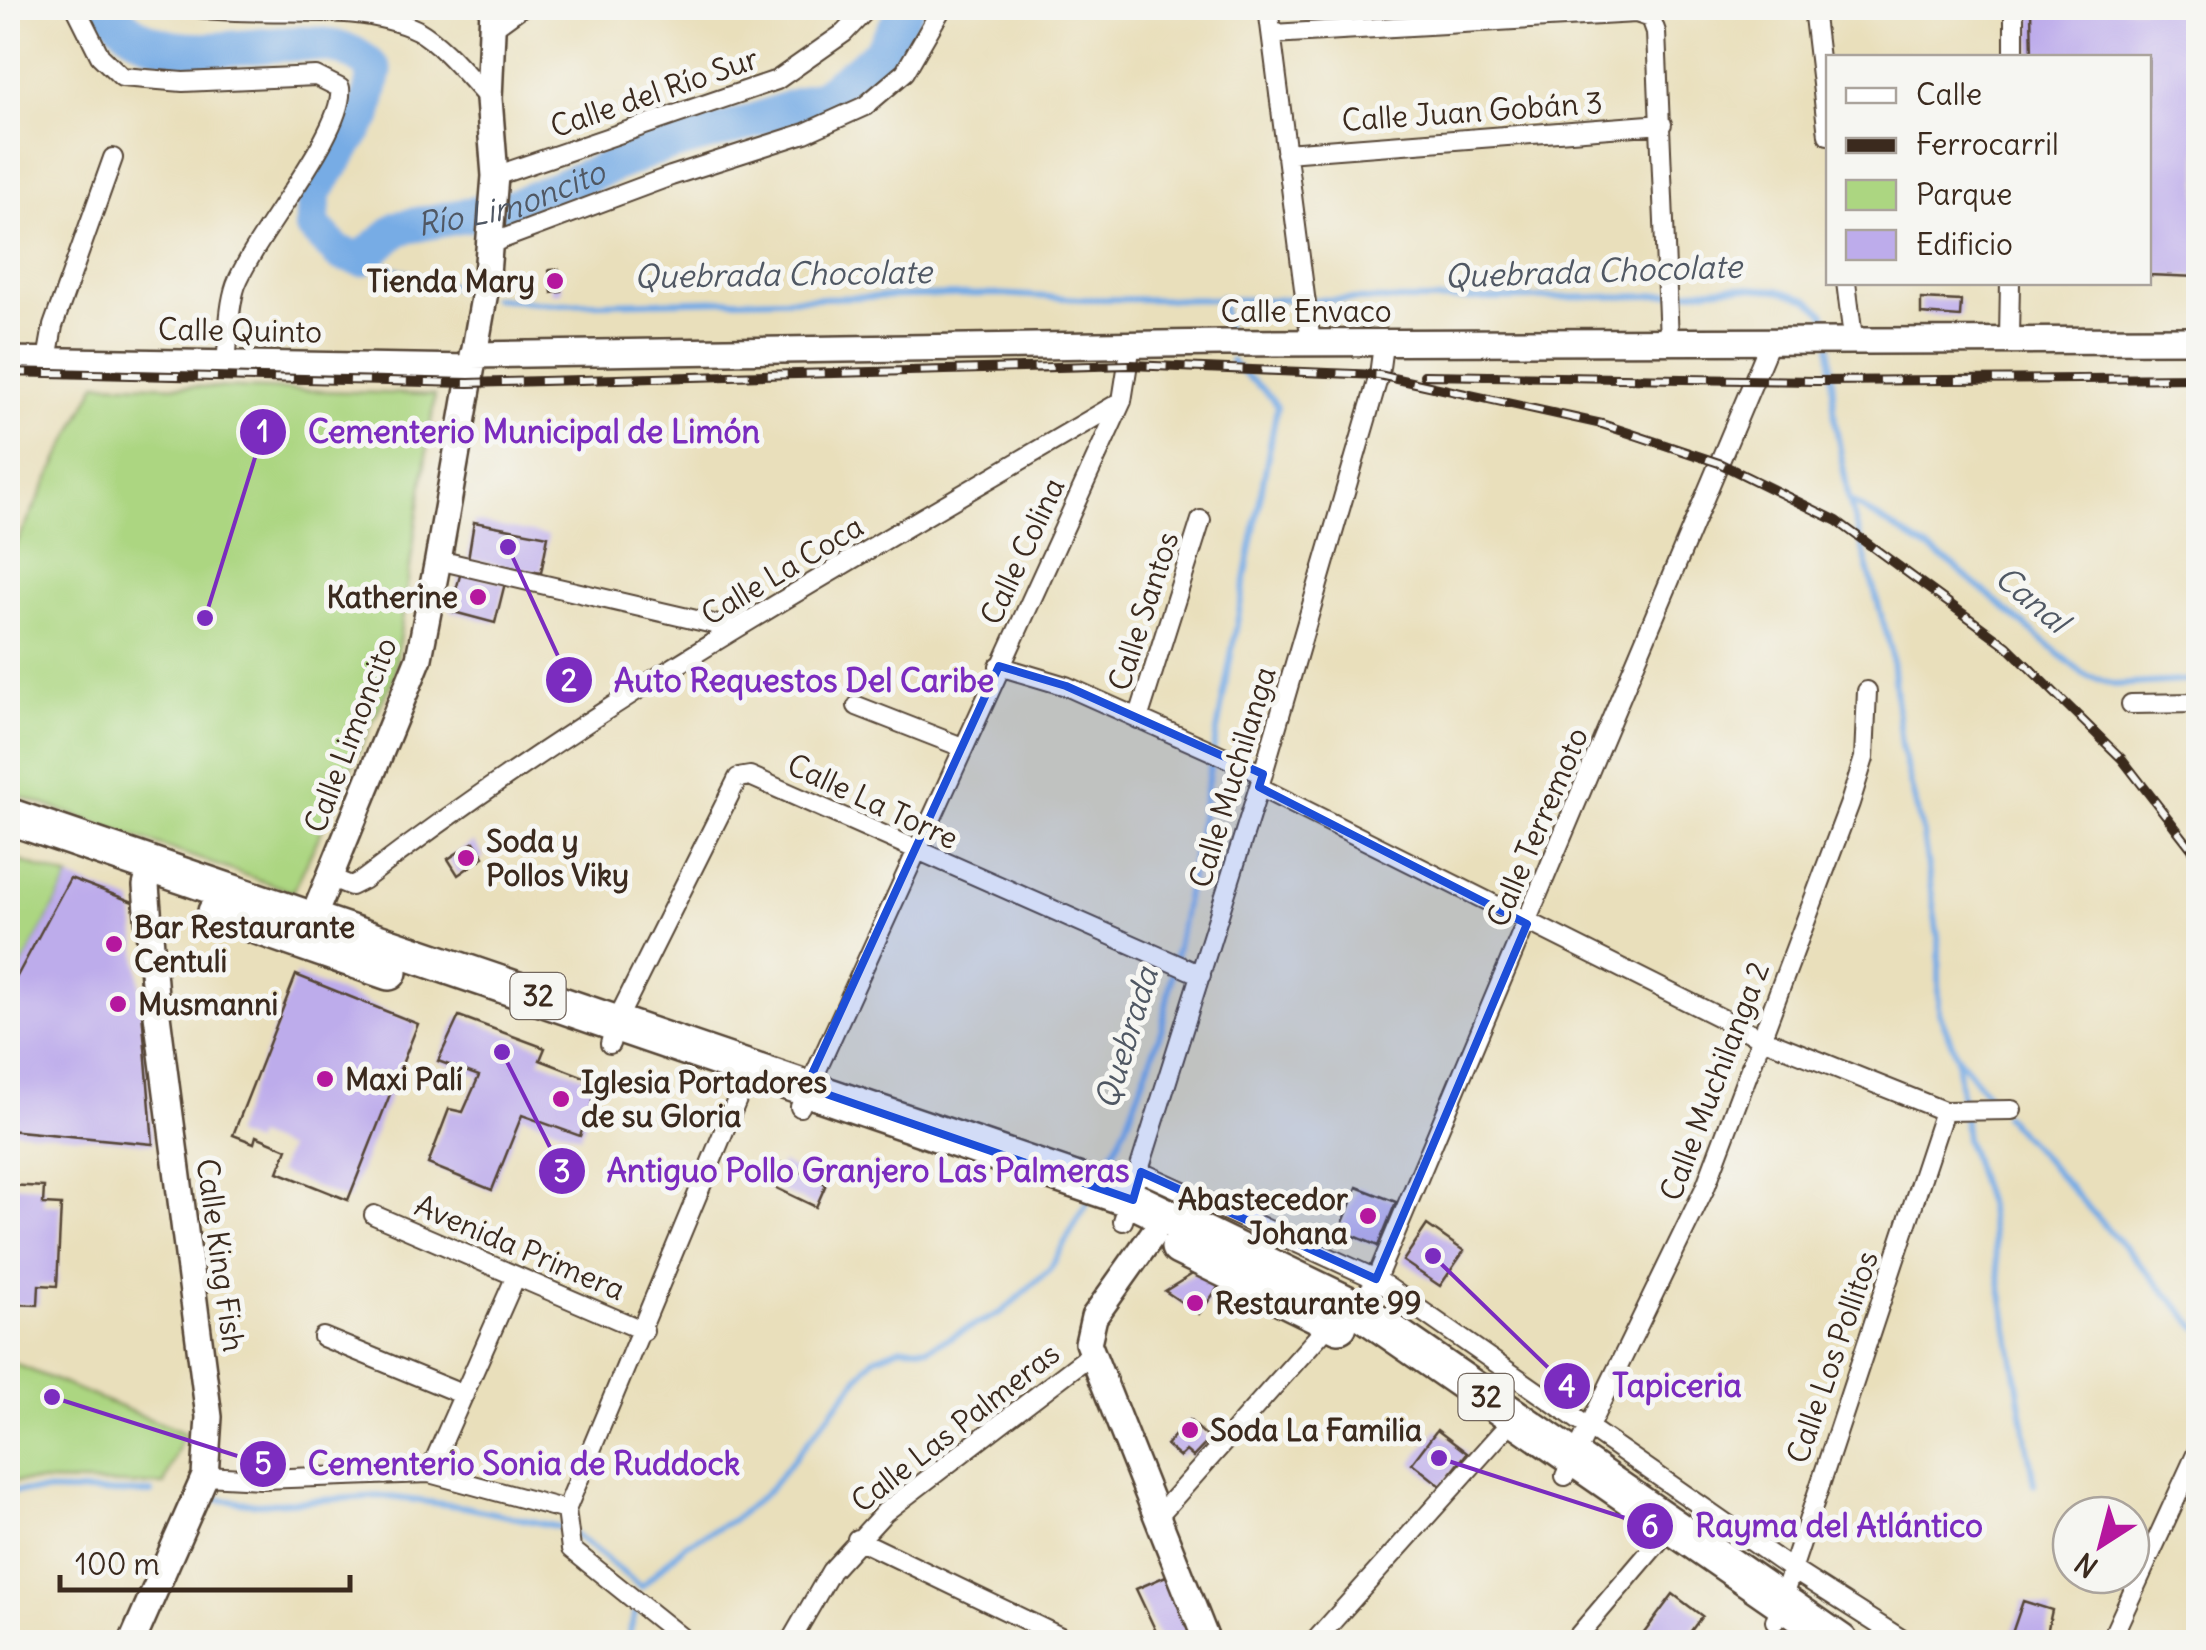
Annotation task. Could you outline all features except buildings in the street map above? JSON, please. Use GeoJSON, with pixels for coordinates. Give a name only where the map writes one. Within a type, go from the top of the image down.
{"type":"FeatureCollection","features":[{"type":"Feature","properties":{"kind":"highway","name":"32"},"geometry":{"type":"LineString","coordinates":[[8,816],[149,875],[307,933],[1128,1205],[1353,1309],[1576,1454],[1777,1611],[1806,1642]]}},
{"type":"Feature","properties":{"kind":"highway","name":"32"},"geometry":{"type":"LineString","coordinates":[[8,839],[149,875]]}},
{"type":"Feature","properties":{"kind":"highway","name":"32"},"geometry":{"type":"LineString","coordinates":[[613,1033],[741,1090],[803,1097]]}},
{"type":"Feature","properties":{"kind":"highway","name":"32"},"geometry":{"type":"LineString","coordinates":[[1353,1309],[1501,1433],[1576,1454],[1658,1542],[1777,1611],[1840,1642]]}},
{"type":"Feature","properties":{"kind":"street"},"geometry":{"type":"LineString","coordinates":[[76,8],[100,56],[122,77],[182,82],[316,76],[340,88],[342,102],[328,129],[235,288],[226,362]]}},
{"type":"Feature","properties":{"kind":"street"},"geometry":{"type":"LineString","coordinates":[[198,8],[242,13],[366,11],[395,20],[437,45],[489,100]]}},
{"type":"Feature","properties":{"kind":"street"},"geometry":{"type":"LineString","coordinates":[[492,18],[520,8]]}},
{"type":"Feature","properties":{"kind":"street","name":"Calle del Río Sur"},"geometry":{"type":"LineString","coordinates":[[494,184],[777,80],[844,33],[868,8]]}},
{"type":"Feature","properties":{"kind":"street"},"geometry":{"type":"LineString","coordinates":[[490,237],[806,134],[865,106],[904,72],[942,8]]}},
{"type":"Feature","properties":{"kind":"street"},"geometry":{"type":"LineString","coordinates":[[1268,8],[1312,342]]}},
{"type":"Feature","properties":{"kind":"street"},"geometry":{"type":"LineString","coordinates":[[1813,8],[1826,118]]}},
{"type":"Feature","properties":{"kind":"street"},"geometry":{"type":"LineString","coordinates":[[2014,8],[2014,55]]}},
{"type":"Feature","properties":{"kind":"street"},"geometry":{"type":"LineString","coordinates":[[1272,34],[1646,14],[1656,32],[1669,332]]}},
{"type":"Feature","properties":{"kind":"street","name":"Calle Limoncito"},"geometry":{"type":"LineString","coordinates":[[307,933],[418,658],[438,560],[484,297],[490,237],[494,184],[489,100],[492,18]]}},
{"type":"Feature","properties":{"kind":"street","name":"Calle Juan Gobán 3"},"geometry":{"type":"LineString","coordinates":[[1286,153],[1662,124]]}},
{"type":"Feature","properties":{"kind":"street"},"geometry":{"type":"LineString","coordinates":[[47,360],[53,326],[113,158]]}},
{"type":"Feature","properties":{"kind":"street"},"geometry":{"type":"LineString","coordinates":[[1838,339],[1846,285]]}},
{"type":"Feature","properties":{"kind":"street"},"geometry":{"type":"LineString","coordinates":[[2009,338],[2010,285]]}},
{"type":"Feature","properties":{"kind":"street","name":"Calle Envaco"},"geometry":{"type":"LineString","coordinates":[[472,362],[1131,344],[1382,345],[1669,332],[1770,342],[2198,340]]}},
{"type":"Feature","properties":{"kind":"street","name":"Calle Terremoto"},"geometry":{"type":"LineString","coordinates":[[1157,1517],[1353,1309],[1527,924],[1770,342]]}},
{"type":"Feature","properties":{"kind":"street"},"geometry":{"type":"LineString","coordinates":[[1122,401],[1131,344]]}},
{"type":"Feature","properties":{"kind":"street","name":"Calle Muchilanga"},"geometry":{"type":"LineString","coordinates":[[1128,1205],[1195,972],[1260,780],[1380,374],[1382,345]]}},
{"type":"Feature","properties":{"kind":"street","name":"Calle Quinto"},"geometry":{"type":"LineString","coordinates":[[8,360],[472,362]]}},
{"type":"Feature","properties":{"kind":"street","name":"Calle La Coca"},"geometry":{"type":"LineString","coordinates":[[329,877],[351,886],[363,880],[459,807],[735,629],[1122,401]]}},
{"type":"Feature","properties":{"kind":"street","name":"Calle Colina"},"geometry":{"type":"LineString","coordinates":[[803,1097],[1122,401]]}},
{"type":"Feature","properties":{"kind":"street","name":"Calle Santos"},"geometry":{"type":"LineString","coordinates":[[1138,720],[1201,520]]}},
{"type":"Feature","properties":{"kind":"street"},"geometry":{"type":"LineString","coordinates":[[438,560],[735,629]]}},
{"type":"Feature","properties":{"kind":"street"},"geometry":{"type":"LineString","coordinates":[[998,666],[1066,686],[1237,764],[1527,924],[1759,1037],[1949,1112],[2012,1110]]}},
{"type":"Feature","properties":{"kind":"street","name":"Calle Muchilanga 2"},"geometry":{"type":"LineString","coordinates":[[1576,1454],[1697,1206],[1855,788],[1864,758],[1867,690]]}},
{"type":"Feature","properties":{"kind":"street"},"geometry":{"type":"LineString","coordinates":[[2131,704],[2198,703]]}},
{"type":"Feature","properties":{"kind":"street"},"geometry":{"type":"LineString","coordinates":[[857,706],[962,748]]}},
{"type":"Feature","properties":{"kind":"street","name":"Calle La Torre"},"geometry":{"type":"LineString","coordinates":[[613,1033],[738,778],[762,780],[1195,972]]}},
{"type":"Feature","properties":{"kind":"street","name":"Calle King Fish"},"geometry":{"type":"LineString","coordinates":[[132,1642],[205,1476],[208,1417],[156,1007],[149,875]]}},
{"type":"Feature","properties":{"kind":"street"},"geometry":{"type":"LineString","coordinates":[[687,1642],[571,1548],[566,1538],[566,1513],[741,1090]]}},
{"type":"Feature","properties":{"kind":"street","name":"Calle Los Pollitos"},"geometry":{"type":"LineString","coordinates":[[1777,1611],[1949,1112]]}},
{"type":"Feature","properties":{"kind":"street"},"geometry":{"type":"LineString","coordinates":[[1208,1642],[1090,1356],[1091,1322],[1128,1205],[1353,1309]]}},
{"type":"Feature","properties":{"kind":"street","name":"Avenida Primera"},"geometry":{"type":"LineString","coordinates":[[374,1215],[644,1331]]}},
{"type":"Feature","properties":{"kind":"street"},"geometry":{"type":"LineString","coordinates":[[429,1474],[516,1276]]}},
{"type":"Feature","properties":{"kind":"street"},"geometry":{"type":"LineString","coordinates":[[323,1337],[464,1395]]}},
{"type":"Feature","properties":{"kind":"street","name":"Calle Las Palmeras"},"geometry":{"type":"LineString","coordinates":[[790,1642],[831,1571],[885,1512],[1090,1356]]}},
{"type":"Feature","properties":{"kind":"street"},"geometry":{"type":"LineString","coordinates":[[1314,1642],[1501,1433]]}},
{"type":"Feature","properties":{"kind":"street"},"geometry":{"type":"LineString","coordinates":[[2110,1642],[2198,1450]]}},
{"type":"Feature","properties":{"kind":"street"},"geometry":{"type":"LineString","coordinates":[[1576,1454],[1790,1568],[1906,1642]]}},
{"type":"Feature","properties":{"kind":"street"},"geometry":{"type":"LineString","coordinates":[[205,1476],[262,1479],[429,1474],[566,1513]]}},
{"type":"Feature","properties":{"kind":"street"},"geometry":{"type":"LineString","coordinates":[[858,1539],[1071,1642]]}},
{"type":"Feature","properties":{"kind":"street"},"geometry":{"type":"LineString","coordinates":[[1573,1642],[1658,1542]]}},
{"type":"Feature","properties":{"kind":"highlighted area"},"geometry":{"type":"Polygon","coordinates":[[[999,666],[1066,686],[1263,774],[1259,787],[1527,924],[1376,1279],[1141,1172],[1133,1200],[806,1087],[999,666]]]}},
{"type":"Feature","properties":{"kind":"green space"},"geometry":{"type":"Polygon","coordinates":[[[97,383],[435,395],[394,676],[293,892],[8,792],[8,560],[97,383]]]}},
{"type":"Feature","properties":{"kind":"green space"},"geometry":{"type":"Polygon","coordinates":[[[8,857],[70,878],[8,993],[8,857]]]}},
{"type":"Feature","properties":{"kind":"green space"},"geometry":{"type":"Polygon","coordinates":[[[8,1361],[184,1433],[164,1485],[8,1481],[8,1361]]]}},
{"type":"Feature","properties":{"kind":"waterway","name":"Río Limoncito"},"geometry":{"type":"LineString","coordinates":[[109,8],[136,34],[168,47],[205,50],[318,44],[350,52],[375,71],[365,116],[314,193],[312,226],[339,253],[361,259],[399,228],[514,206],[653,149],[745,124],[823,96],[879,54],[907,8]]}},
{"type":"Feature","properties":{"kind":"waterway","name":"Quebrada Chocolate"},"geometry":{"type":"LineString","coordinates":[[361,259],[480,294]]}},
{"type":"Feature","properties":{"kind":"waterway","name":"Quebrada Chocolate"},"geometry":{"type":"LineString","coordinates":[[492,298],[554,304],[997,294],[1083,299],[1425,300],[1647,296],[1730,287],[1777,290],[1808,299],[1825,314],[1829,334]]}},
{"type":"Feature","properties":{"kind":"waterway","name":"Quebrada"},"geometry":{"type":"LineString","coordinates":[[1221,297],[1227,333]]}},
{"type":"Feature","properties":{"kind":"waterway","name":"Quebrada Chocolate"},"geometry":{"type":"LineString","coordinates":[[1830,346],[1835,421],[1849,500],[1891,650],[1901,745],[1923,835],[1939,944],[1939,1012],[1956,1054],[1995,1105]]}},
{"type":"Feature","properties":{"kind":"waterway","name":"Quebrada"},"geometry":{"type":"LineString","coordinates":[[1101,1176],[1126,1126],[1162,1028],[1277,407],[1231,361]]}},
{"type":"Feature","properties":{"kind":"waterway","name":"Canal"},"geometry":{"type":"LineString","coordinates":[[1850,501],[1950,563],[2083,674],[2114,685],[2198,680]]}},
{"type":"Feature","properties":{"kind":"waterway"},"geometry":{"type":"LineString","coordinates":[[1957,1059],[1966,1139],[1987,1204],[2034,1484]]}},
{"type":"Feature","properties":{"kind":"waterway","name":"Quebrada Chocolate"},"geometry":{"type":"LineString","coordinates":[[2004,1115],[2198,1328]]}},
{"type":"Feature","properties":{"kind":"waterway","name":"Quebrada"},"geometry":{"type":"LineString","coordinates":[[575,1534],[641,1587],[686,1544],[733,1520],[769,1490],[874,1358],[901,1347],[928,1348],[1002,1312],[1050,1269],[1091,1196]]}},
{"type":"Feature","properties":{"kind":"waterway"},"geometry":{"type":"LineString","coordinates":[[8,1491],[151,1493]]}},
{"type":"Feature","properties":{"kind":"waterway","name":"Quebrada"},"geometry":{"type":"LineString","coordinates":[[214,1499],[257,1504],[382,1496],[465,1507],[564,1528]]}},
{"type":"Feature","properties":{"kind":"waterway","name":"Quebrada"},"geometry":{"type":"LineString","coordinates":[[627,1642],[635,1613]]}},
{"type":"Feature","properties":{"kind":"railway"},"geometry":{"type":"LineString","coordinates":[[8,372],[469,383],[1130,365],[1379,375],[1602,424],[1719,463],[1837,521],[2007,646],[2122,759],[2198,857]]}},
{"type":"Feature","properties":{"kind":"railway"},"geometry":{"type":"LineString","coordinates":[[1424,375],[1815,381],[2198,378]]}},
{"type":"Feature","properties":{"kind":"place","name":"Tienda Mary"},"geometry":{"type":"Point","coordinates":[555,281]}},
{"type":"Feature","properties":{"kind":"place","name":"Auto Requestos Del Caribe"},"geometry":{"type":"Point","coordinates":[508,547]}},
{"type":"Feature","properties":{"kind":"place","name":"Katherine"},"geometry":{"type":"Point","coordinates":[478,597]}},
{"type":"Feature","properties":{"kind":"place","name":"Cementerio Municipal de Limón"},"geometry":{"type":"Point","coordinates":[205,618]}},
{"type":"Feature","properties":{"kind":"place","name":"Soda y Pollos Viky"},"geometry":{"type":"Point","coordinates":[466,858]}},
{"type":"Feature","properties":{"kind":"place","name":"Bar Restaurante Centuli"},"geometry":{"type":"Point","coordinates":[114,944]}},
{"type":"Feature","properties":{"kind":"place","name":"Musmanni"},"geometry":{"type":"Point","coordinates":[118,1004]}},
{"type":"Feature","properties":{"kind":"place","name":"Antiguo Pollo Granjero Las Palmeras"},"geometry":{"type":"Point","coordinates":[502,1052]}},
{"type":"Feature","properties":{"kind":"place","name":"Maxi Palí"},"geometry":{"type":"Point","coordinates":[325,1079]}},
{"type":"Feature","properties":{"kind":"place","name":"Iglesia Portadores de su Gloria"},"geometry":{"type":"Point","coordinates":[561,1099]}},
{"type":"Feature","properties":{"kind":"place","name":"Abastecedor Johana"},"geometry":{"type":"Point","coordinates":[1368,1216]}},
{"type":"Feature","properties":{"kind":"place","name":"Tapiceria"},"geometry":{"type":"Point","coordinates":[1433,1256]}},
{"type":"Feature","properties":{"kind":"place","name":"Restaurante 99"},"geometry":{"type":"Point","coordinates":[1195,1303]}},
{"type":"Feature","properties":{"kind":"place","name":"Cementerio Sonia de Ruddock"},"geometry":{"type":"Point","coordinates":[52,1397]}},
{"type":"Feature","properties":{"kind":"place","name":"Soda La Familia"},"geometry":{"type":"Point","coordinates":[1190,1430]}},
{"type":"Feature","properties":{"kind":"place","name":"Rayma del Atlántico"},"geometry":{"type":"Point","coordinates":[1439,1458]}}]}
